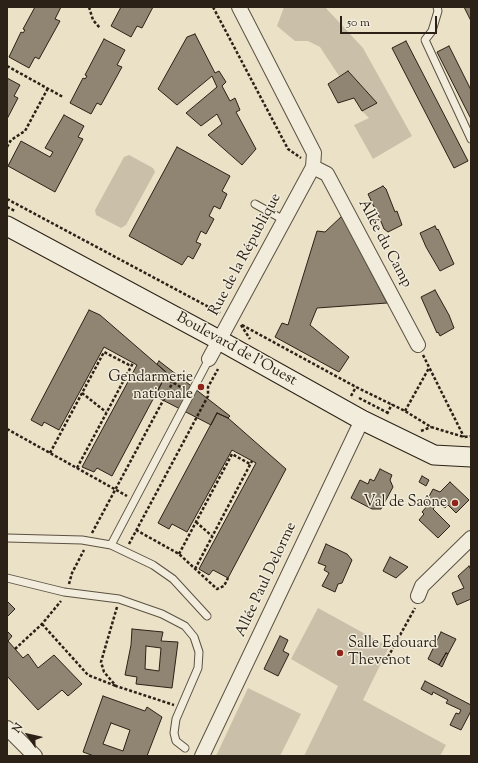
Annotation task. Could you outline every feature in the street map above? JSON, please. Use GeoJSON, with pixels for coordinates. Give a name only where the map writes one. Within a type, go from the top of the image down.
{"type":"FeatureCollection","features":[{"type":"Feature","properties":{"kind":"street"},"geometry":{"type":"LineString","coordinates":[[239,7],[311,146],[314,153],[313,167]]}},
{"type":"Feature","properties":{"kind":"street","name":"Rue de la République"},"geometry":{"type":"LineString","coordinates":[[215,361],[219,340],[239,320],[284,220],[313,167]]}},
{"type":"Feature","properties":{"kind":"street","name":"Allée du Camp"},"geometry":{"type":"LineString","coordinates":[[313,167],[327,174],[418,345]]}},
{"type":"Feature","properties":{"kind":"street","name":"Boulevard de l'Ouest"},"geometry":{"type":"LineString","coordinates":[[7,226],[243,353],[362,420],[434,455],[471,457]]}},
{"type":"Feature","properties":{"kind":"street","name":"Allée Paul Delorme"},"geometry":{"type":"LineString","coordinates":[[202,756],[362,420]]}},
{"type":"Feature","properties":{"kind":"street"},"geometry":{"type":"LineString","coordinates":[[418,596],[422,586],[471,538]]}},
{"type":"Feature","properties":{"kind":"street"},"geometry":{"type":"LineString","coordinates":[[7,728],[35,756]]}},
{"type":"Feature","properties":{"kind":"lane"},"geometry":{"type":"LineString","coordinates":[[437,7],[438,11],[432,31],[425,40],[471,139]]}},
{"type":"Feature","properties":{"kind":"lane"},"geometry":{"type":"LineString","coordinates":[[255,204],[284,220]]}},
{"type":"Feature","properties":{"kind":"lane"},"geometry":{"type":"LineString","coordinates":[[111,544],[215,361]]}},
{"type":"Feature","properties":{"kind":"lane"},"geometry":{"type":"LineString","coordinates":[[7,538],[43,538],[111,544],[153,565],[173,579],[208,616]]}},
{"type":"Feature","properties":{"kind":"lane"},"geometry":{"type":"LineString","coordinates":[[7,578],[67,593],[119,599],[162,614],[185,626],[194,637],[199,652],[198,668],[176,718],[174,733],[176,741],[185,748]]}},
{"type":"Feature","properties":{"kind":"path"},"geometry":{"type":"LineString","coordinates":[[89,7],[93,20],[100,28]]}},
{"type":"Feature","properties":{"kind":"path"},"geometry":{"type":"LineString","coordinates":[[213,7],[288,149],[313,167]]}},
{"type":"Feature","properties":{"kind":"path"},"geometry":{"type":"LineString","coordinates":[[7,66],[63,97]]}},
{"type":"Feature","properties":{"kind":"path"},"geometry":{"type":"LineString","coordinates":[[7,147],[11,140],[25,131],[48,88]]}},
{"type":"Feature","properties":{"kind":"path","name":"Boulevard de l'Ouest"},"geometry":{"type":"LineString","coordinates":[[7,200],[239,320],[356,387],[405,411],[431,427],[464,437]]}},
{"type":"Feature","properties":{"kind":"path"},"geometry":{"type":"LineString","coordinates":[[239,320],[250,338],[243,353]]}},
{"type":"Feature","properties":{"kind":"path"},"geometry":{"type":"LineString","coordinates":[[418,345],[464,437],[471,436]]}},
{"type":"Feature","properties":{"kind":"path"},"geometry":{"type":"LineString","coordinates":[[50,453],[104,352],[131,366]]}},
{"type":"Feature","properties":{"kind":"path"},"geometry":{"type":"LineString","coordinates":[[125,552],[208,396],[208,388],[215,361]]}},
{"type":"Feature","properties":{"kind":"path"},"geometry":{"type":"LineString","coordinates":[[76,468],[133,363]]}},
{"type":"Feature","properties":{"kind":"path"},"geometry":{"type":"LineString","coordinates":[[405,411],[429,368]]}},
{"type":"Feature","properties":{"kind":"path"},"geometry":{"type":"LineString","coordinates":[[15,649],[42,624],[67,593],[72,573],[88,541],[173,382]]}},
{"type":"Feature","properties":{"kind":"path"},"geometry":{"type":"LineString","coordinates":[[82,393],[106,412]]}},
{"type":"Feature","properties":{"kind":"path"},"geometry":{"type":"LineString","coordinates":[[420,431],[431,427]]}},
{"type":"Feature","properties":{"kind":"path"},"geometry":{"type":"LineString","coordinates":[[7,429],[149,507]]}},
{"type":"Feature","properties":{"kind":"path"},"geometry":{"type":"LineString","coordinates":[[179,554],[232,454],[251,462],[195,569]]}},
{"type":"Feature","properties":{"kind":"path"},"geometry":{"type":"LineString","coordinates":[[196,522],[212,536]]}},
{"type":"Feature","properties":{"kind":"path"},"geometry":{"type":"LineString","coordinates":[[136,530],[179,554],[217,589],[224,586],[228,578]]}},
{"type":"Feature","properties":{"kind":"path"},"geometry":{"type":"LineString","coordinates":[[388,657],[416,605],[418,596]]}},
{"type":"Feature","properties":{"kind":"path"},"geometry":{"type":"LineString","coordinates":[[116,686],[104,672],[101,662],[119,599]]}},
{"type":"Feature","properties":{"kind":"path"},"geometry":{"type":"LineString","coordinates":[[42,624],[88,675],[116,686],[181,707]]}},
{"type":"Feature","properties":{"kind":"shaded area"},"geometry":{"type":"Polygon","coordinates":[[[284,7],[325,7],[363,48],[412,136],[373,159],[354,125],[369,118],[362,111],[376,103],[348,71],[339,76],[320,47],[308,41],[295,41],[277,26],[284,7]]]}},
{"type":"Feature","properties":{"kind":"shaded area"},"geometry":{"type":"Polygon","coordinates":[[[129,155],[153,168],[155,172],[126,225],[121,228],[96,215],[95,210],[124,157],[129,155]]]}},
{"type":"Feature","properties":{"kind":"shaded area"},"geometry":{"type":"Polygon","coordinates":[[[318,608],[389,647],[363,700],[446,745],[440,756],[304,756],[338,686],[291,659],[318,608]]]}},
{"type":"Feature","properties":{"kind":"shaded area"},"geometry":{"type":"Polygon","coordinates":[[[248,688],[301,714],[280,756],[216,756],[248,688]]]}},
{"type":"Feature","properties":{"kind":"building"},"geometry":{"type":"Polygon","coordinates":[[[35,7],[61,7],[55,19],[60,21],[39,59],[35,57],[29,68],[9,57],[21,32],[23,33],[25,30],[23,29],[35,7]]]}},
{"type":"Feature","properties":{"kind":"building"},"geometry":{"type":"Polygon","coordinates":[[[121,7],[153,7],[142,28],[137,26],[131,37],[111,26],[121,7]]]}},
{"type":"Feature","properties":{"kind":"building"},"geometry":{"type":"Polygon","coordinates":[[[464,7],[471,7],[471,21],[464,7]]]}},
{"type":"Feature","properties":{"kind":"building"},"geometry":{"type":"Polygon","coordinates":[[[195,34],[215,73],[219,71],[226,82],[222,86],[230,101],[235,98],[240,110],[236,112],[256,149],[242,165],[208,135],[222,124],[217,114],[201,126],[186,113],[217,87],[212,76],[177,105],[158,89],[187,37],[195,34]]]}},
{"type":"Feature","properties":{"kind":"building"},"geometry":{"type":"Polygon","coordinates":[[[104,39],[125,50],[117,65],[122,67],[101,105],[97,103],[91,114],[70,103],[83,78],[85,79],[87,76],[85,75],[104,39]]]}},
{"type":"Feature","properties":{"kind":"building"},"geometry":{"type":"Polygon","coordinates":[[[406,41],[468,161],[454,168],[392,48],[406,41]]]}},
{"type":"Feature","properties":{"kind":"building"},"geometry":{"type":"Polygon","coordinates":[[[449,46],[471,90],[471,119],[437,52],[449,46]]]}},
{"type":"Feature","properties":{"kind":"building"},"geometry":{"type":"Polygon","coordinates":[[[348,71],[377,103],[362,111],[354,98],[338,103],[328,84],[348,71]]]}},
{"type":"Feature","properties":{"kind":"building"},"geometry":{"type":"Polygon","coordinates":[[[7,78],[20,85],[14,96],[18,98],[7,119],[7,78]]]}},
{"type":"Feature","properties":{"kind":"building"},"geometry":{"type":"Polygon","coordinates":[[[64,115],[84,126],[78,137],[83,139],[55,192],[8,166],[21,141],[50,157],[53,152],[45,148],[64,115]]]}},
{"type":"Feature","properties":{"kind":"building"},"geometry":{"type":"Polygon","coordinates":[[[177,147],[230,176],[222,191],[227,194],[220,209],[214,206],[209,216],[214,219],[206,234],[201,231],[196,242],[201,244],[193,259],[188,256],[182,265],[129,236],[177,147]]]}},
{"type":"Feature","properties":{"kind":"building"},"geometry":{"type":"Polygon","coordinates":[[[383,186],[386,189],[395,212],[397,211],[402,225],[388,232],[384,229],[368,194],[383,186]]]}},
{"type":"Feature","properties":{"kind":"building"},"geometry":{"type":"Polygon","coordinates":[[[342,216],[387,303],[317,308],[310,325],[349,357],[339,372],[275,337],[282,323],[288,325],[317,231],[325,232],[342,216]]]}},
{"type":"Feature","properties":{"kind":"building"},"geometry":{"type":"Polygon","coordinates":[[[435,226],[437,230],[438,229],[454,264],[440,271],[426,247],[420,233],[435,226]]]}},
{"type":"Feature","properties":{"kind":"building"},"geometry":{"type":"Polygon","coordinates":[[[435,290],[449,315],[454,328],[440,336],[438,332],[437,333],[421,297],[435,290]]]}},
{"type":"Feature","properties":{"kind":"building"},"geometry":{"type":"Polygon","coordinates":[[[89,310],[100,315],[167,373],[112,476],[97,468],[94,472],[82,467],[137,365],[104,347],[59,430],[44,422],[42,426],[31,420],[89,310]]]}},
{"type":"Feature","properties":{"kind":"building"},"geometry":{"type":"Polygon","coordinates":[[[159,361],[230,416],[228,418],[217,413],[211,425],[155,396],[167,373],[157,364],[159,361]]]}},
{"type":"Feature","properties":{"kind":"building"},"geometry":{"type":"Polygon","coordinates":[[[217,413],[228,418],[286,469],[228,578],[213,570],[209,575],[199,569],[256,463],[232,450],[187,532],[172,524],[169,529],[158,523],[217,413]]]}},
{"type":"Feature","properties":{"kind":"building"},"geometry":{"type":"Polygon","coordinates":[[[380,469],[392,475],[390,480],[393,487],[381,509],[372,509],[351,498],[360,480],[368,484],[370,479],[374,481],[380,469]]]}},
{"type":"Feature","properties":{"kind":"building"},"geometry":{"type":"Polygon","coordinates":[[[422,476],[429,480],[426,486],[419,482],[422,476]]]}},
{"type":"Feature","properties":{"kind":"building"},"geometry":{"type":"Polygon","coordinates":[[[450,482],[469,500],[456,513],[448,505],[445,508],[438,503],[433,509],[450,526],[438,538],[419,520],[424,514],[422,512],[428,505],[426,502],[433,489],[440,492],[450,482]]]}},
{"type":"Feature","properties":{"kind":"building"},"geometry":{"type":"Polygon","coordinates":[[[326,544],[347,554],[352,560],[342,583],[338,584],[335,592],[322,586],[329,573],[324,570],[326,566],[318,563],[326,544]]]}},
{"type":"Feature","properties":{"kind":"building"},"geometry":{"type":"Polygon","coordinates":[[[390,557],[408,567],[396,578],[383,571],[390,557]]]}},
{"type":"Feature","properties":{"kind":"building"},"geometry":{"type":"Polygon","coordinates":[[[469,566],[471,570],[471,599],[457,605],[452,593],[464,588],[458,576],[469,566]]]}},
{"type":"Feature","properties":{"kind":"building"},"geometry":{"type":"Polygon","coordinates":[[[7,601],[15,609],[7,617],[7,601]]]}},
{"type":"Feature","properties":{"kind":"building"},"geometry":{"type":"Polygon","coordinates":[[[132,629],[163,632],[161,641],[178,642],[172,688],[136,684],[137,677],[125,675],[131,645],[132,629]],[[146,646],[145,669],[159,671],[161,648],[146,646]]]}},
{"type":"Feature","properties":{"kind":"building"},"geometry":{"type":"Polygon","coordinates":[[[7,631],[12,636],[8,641],[23,658],[28,654],[38,668],[54,655],[82,684],[68,696],[62,690],[38,710],[7,676],[7,631]]]}},
{"type":"Feature","properties":{"kind":"building"},"geometry":{"type":"Polygon","coordinates":[[[441,632],[456,639],[448,654],[446,653],[439,665],[428,659],[441,632]]]}},
{"type":"Feature","properties":{"kind":"building"},"geometry":{"type":"Polygon","coordinates":[[[280,636],[288,640],[283,651],[289,654],[278,676],[264,669],[280,636]]]}},
{"type":"Feature","properties":{"kind":"building"},"geometry":{"type":"Polygon","coordinates":[[[446,653],[448,654],[442,667],[439,665],[446,653]]]}},
{"type":"Feature","properties":{"kind":"building"},"geometry":{"type":"Polygon","coordinates":[[[425,681],[471,705],[471,711],[461,730],[450,725],[456,713],[459,714],[461,710],[446,703],[448,700],[433,692],[432,695],[421,689],[425,681]]]}},
{"type":"Feature","properties":{"kind":"building"},"geometry":{"type":"Polygon","coordinates":[[[103,696],[145,711],[147,707],[162,717],[147,756],[94,756],[83,752],[103,696]],[[111,723],[103,744],[123,751],[130,730],[111,723]]]}},
{"type":"Feature","properties":{"kind":"place","name":"Gendarmerie nationale"},"geometry":{"type":"Point","coordinates":[201,387]}},
{"type":"Feature","properties":{"kind":"place","name":"Val de Saône"},"geometry":{"type":"Point","coordinates":[455,503]}},
{"type":"Feature","properties":{"kind":"place","name":"Salle Edouard Thevenot"},"geometry":{"type":"Point","coordinates":[340,653]}}]}
